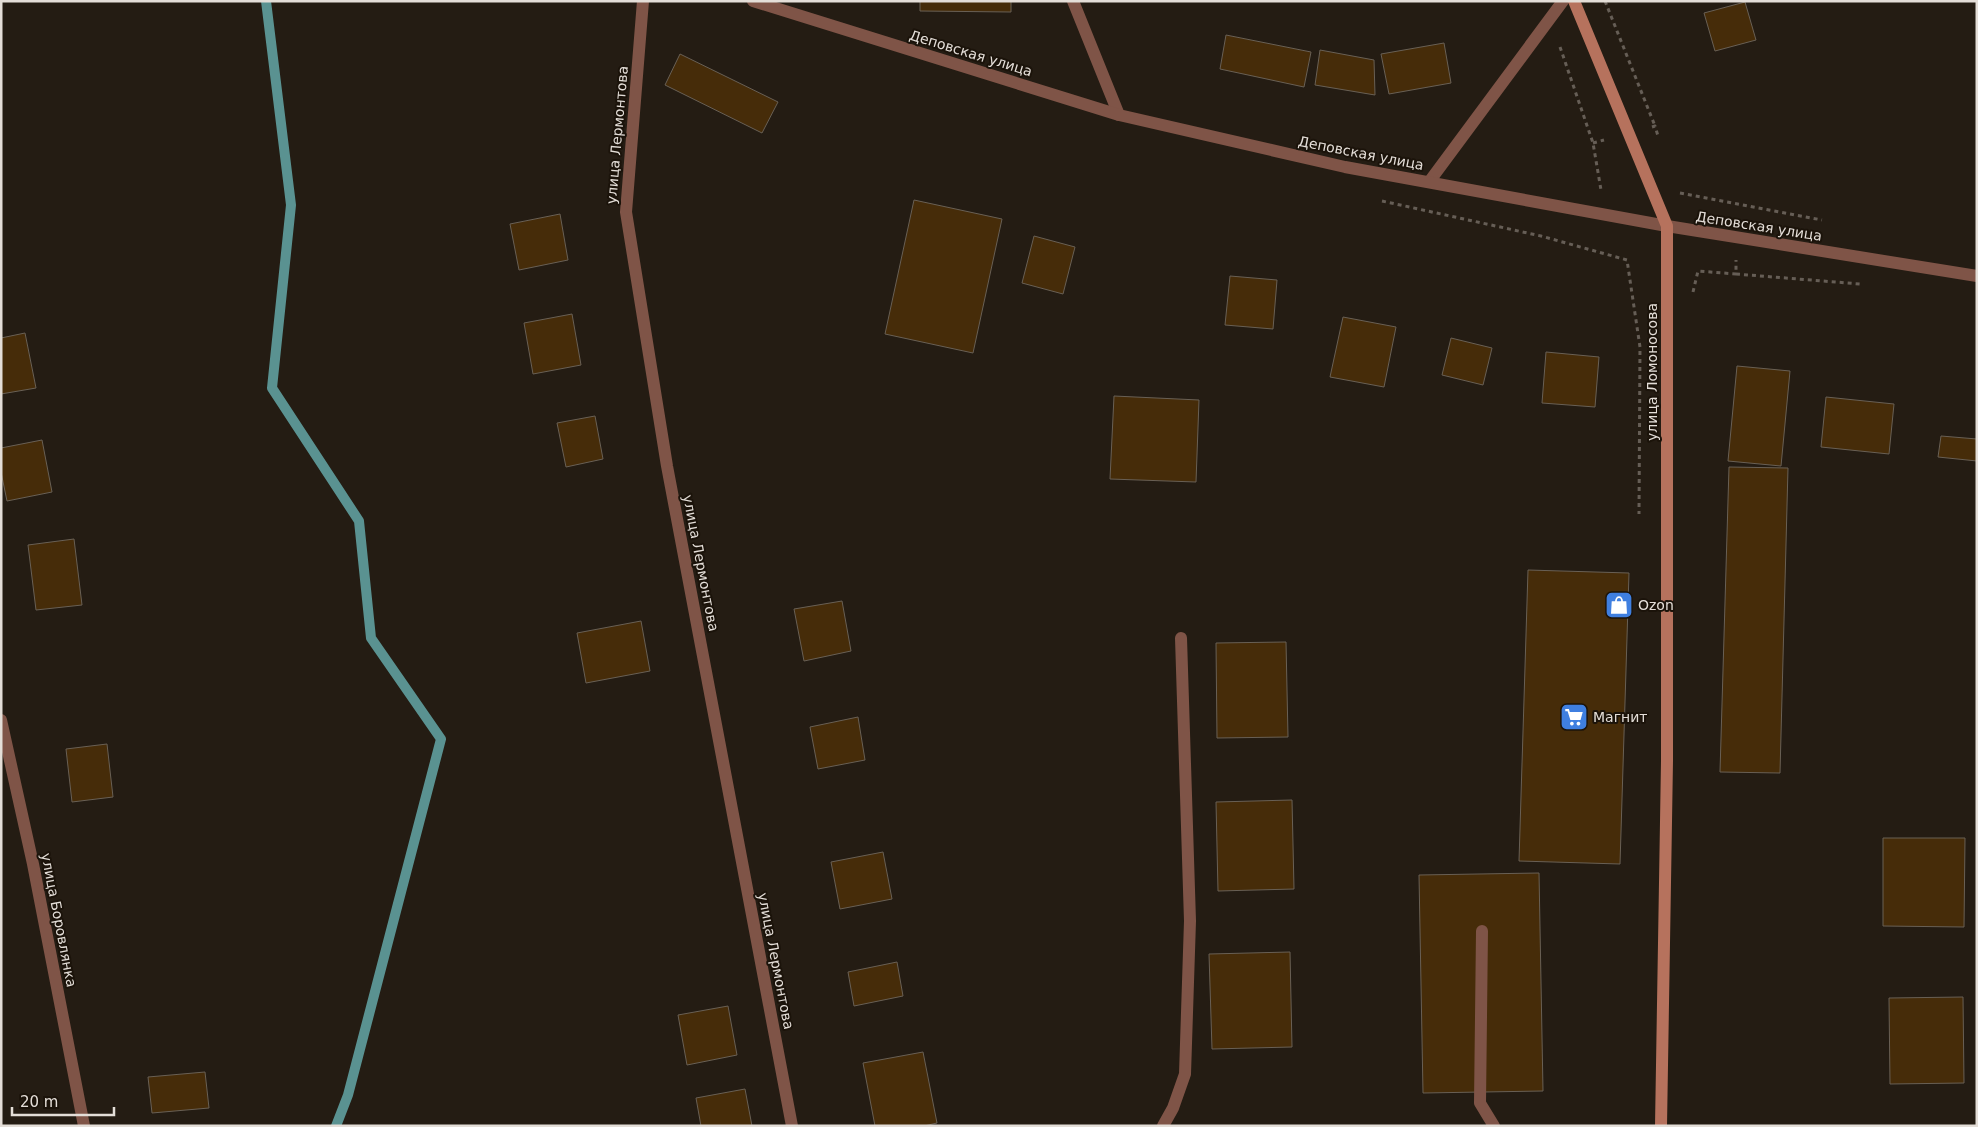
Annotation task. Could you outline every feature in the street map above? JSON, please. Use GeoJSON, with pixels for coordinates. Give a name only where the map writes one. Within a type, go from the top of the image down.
{"type":"FeatureCollection","features":[{"type":"Feature","properties":{"kind":"main road","name":"улица Ломоносова"},"geometry":{"type":"LineString","coordinates":[[1574,1],[1667,226],[1668,761],[1661,1126]]}},
{"type":"Feature","properties":{"kind":"street","name":"улица Лермонтова"},"geometry":{"type":"LineString","coordinates":[[642,1],[626,212],[667,466],[792,1126]]}},
{"type":"Feature","properties":{"kind":"street","name":"Деповская улица"},"geometry":{"type":"LineString","coordinates":[[753,1],[1119,115],[1345,167],[1667,226],[1977,276]]}},
{"type":"Feature","properties":{"kind":"street"},"geometry":{"type":"LineString","coordinates":[[1073,1],[1119,115]]}},
{"type":"Feature","properties":{"kind":"street"},"geometry":{"type":"LineString","coordinates":[[1429,182],[1563,1]]}},
{"type":"Feature","properties":{"kind":"street"},"geometry":{"type":"LineString","coordinates":[[1163,1126],[1174,1108],[1185,1074],[1190,920],[1182,638]]}},
{"type":"Feature","properties":{"kind":"street","name":"улица Боровлянка"},"geometry":{"type":"LineString","coordinates":[[1,720],[33,864],[84,1126]]}},
{"type":"Feature","properties":{"kind":"street"},"geometry":{"type":"LineString","coordinates":[[1482,931],[1480,1103],[1494,1126]]}},
{"type":"Feature","properties":{"kind":"path"},"geometry":{"type":"LineString","coordinates":[[1605,1],[1662,145]]}},
{"type":"Feature","properties":{"kind":"path"},"geometry":{"type":"LineString","coordinates":[[1557,39],[1593,143],[1601,191],[1592,190]]}},
{"type":"Feature","properties":{"kind":"path"},"geometry":{"type":"LineString","coordinates":[[1646,129],[1656,126]]}},
{"type":"Feature","properties":{"kind":"path"},"geometry":{"type":"LineString","coordinates":[[1593,143],[1611,138]]}},
{"type":"Feature","properties":{"kind":"path"},"geometry":{"type":"LineString","coordinates":[[1677,193],[1822,220]]}},
{"type":"Feature","properties":{"kind":"path"},"geometry":{"type":"LineString","coordinates":[[1382,201],[1541,236],[1627,260],[1640,347],[1639,514]]}},
{"type":"Feature","properties":{"kind":"path"},"geometry":{"type":"LineString","coordinates":[[1736,274],[1737,254]]}},
{"type":"Feature","properties":{"kind":"path"},"geometry":{"type":"LineString","coordinates":[[1692,297],[1698,271],[1861,284]]}},
{"type":"Feature","properties":{"kind":"building"},"geometry":{"type":"Polygon","coordinates":[[[920,1],[1011,1],[1011,12],[920,11],[920,1]]]}},
{"type":"Feature","properties":{"kind":"building"},"geometry":{"type":"Polygon","coordinates":[[[1745,2],[1756,40],[1715,51],[1704,13],[1745,2]]]}},
{"type":"Feature","properties":{"kind":"building"},"geometry":{"type":"Polygon","coordinates":[[[1226,35],[1311,52],[1304,87],[1220,69],[1226,35]]]}},
{"type":"Feature","properties":{"kind":"building"},"geometry":{"type":"Polygon","coordinates":[[[1444,43],[1451,83],[1389,94],[1381,54],[1444,43]]]}},
{"type":"Feature","properties":{"kind":"building"},"geometry":{"type":"Polygon","coordinates":[[[1320,50],[1374,60],[1375,95],[1315,85],[1320,50]]]}},
{"type":"Feature","properties":{"kind":"building"},"geometry":{"type":"Polygon","coordinates":[[[680,54],[778,102],[762,133],[665,85],[680,54]]]}},
{"type":"Feature","properties":{"kind":"building"},"geometry":{"type":"Polygon","coordinates":[[[914,200],[1002,219],[973,353],[885,334],[914,200]]]}},
{"type":"Feature","properties":{"kind":"building"},"geometry":{"type":"Polygon","coordinates":[[[560,214],[568,260],[519,270],[510,224],[560,214]]]}},
{"type":"Feature","properties":{"kind":"building"},"geometry":{"type":"Polygon","coordinates":[[[1034,236],[1075,247],[1063,294],[1022,283],[1034,236]]]}},
{"type":"Feature","properties":{"kind":"building"},"geometry":{"type":"Polygon","coordinates":[[[1230,276],[1277,280],[1273,329],[1225,325],[1230,276]]]}},
{"type":"Feature","properties":{"kind":"building"},"geometry":{"type":"Polygon","coordinates":[[[572,314],[581,365],[533,374],[524,323],[572,314]]]}},
{"type":"Feature","properties":{"kind":"building"},"geometry":{"type":"Polygon","coordinates":[[[1343,317],[1396,327],[1384,387],[1330,377],[1343,317]]]}},
{"type":"Feature","properties":{"kind":"building"},"geometry":{"type":"Polygon","coordinates":[[[25,333],[36,388],[1,394],[1,338],[25,333]]]}},
{"type":"Feature","properties":{"kind":"building"},"geometry":{"type":"Polygon","coordinates":[[[1451,338],[1492,348],[1483,385],[1442,375],[1451,338]]]}},
{"type":"Feature","properties":{"kind":"building"},"geometry":{"type":"Polygon","coordinates":[[[1546,352],[1599,357],[1595,407],[1542,403],[1546,352]]]}},
{"type":"Feature","properties":{"kind":"building"},"geometry":{"type":"Polygon","coordinates":[[[1737,366],[1790,371],[1781,466],[1728,461],[1737,366]]]}},
{"type":"Feature","properties":{"kind":"building"},"geometry":{"type":"Polygon","coordinates":[[[1114,396],[1199,400],[1196,482],[1110,479],[1114,396]]]}},
{"type":"Feature","properties":{"kind":"building"},"geometry":{"type":"Polygon","coordinates":[[[1826,397],[1894,404],[1889,454],[1821,447],[1826,397]]]}},
{"type":"Feature","properties":{"kind":"building"},"geometry":{"type":"Polygon","coordinates":[[[595,416],[603,459],[566,467],[557,423],[595,416]]]}},
{"type":"Feature","properties":{"kind":"building"},"geometry":{"type":"Polygon","coordinates":[[[1941,436],[1977,439],[1977,461],[1938,457],[1941,436]]]}},
{"type":"Feature","properties":{"kind":"building"},"geometry":{"type":"Polygon","coordinates":[[[42,440],[52,492],[7,501],[1,472],[1,448],[42,440]]]}},
{"type":"Feature","properties":{"kind":"building"},"geometry":{"type":"Polygon","coordinates":[[[1729,467],[1788,468],[1780,773],[1720,772],[1729,467]]]}},
{"type":"Feature","properties":{"kind":"building"},"geometry":{"type":"Polygon","coordinates":[[[74,539],[82,605],[36,610],[28,545],[74,539]]]}},
{"type":"Feature","properties":{"kind":"building","name":"Магнит"},"geometry":{"type":"Polygon","coordinates":[[[1528,570],[1629,573],[1620,864],[1519,861],[1528,570]]]}},
{"type":"Feature","properties":{"kind":"building"},"geometry":{"type":"Polygon","coordinates":[[[842,601],[851,651],[804,661],[794,609],[842,601]]]}},
{"type":"Feature","properties":{"kind":"building"},"geometry":{"type":"Polygon","coordinates":[[[641,621],[650,671],[586,683],[577,633],[641,621]]]}},
{"type":"Feature","properties":{"kind":"building"},"geometry":{"type":"Polygon","coordinates":[[[1286,642],[1288,737],[1217,738],[1216,643],[1286,642]]]}},
{"type":"Feature","properties":{"kind":"building"},"geometry":{"type":"Polygon","coordinates":[[[858,717],[865,760],[818,769],[810,727],[858,717]]]}},
{"type":"Feature","properties":{"kind":"building"},"geometry":{"type":"Polygon","coordinates":[[[107,744],[113,797],[72,802],[66,749],[107,744]]]}},
{"type":"Feature","properties":{"kind":"building"},"geometry":{"type":"Polygon","coordinates":[[[1292,800],[1294,889],[1218,891],[1216,802],[1292,800]]]}},
{"type":"Feature","properties":{"kind":"building"},"geometry":{"type":"Polygon","coordinates":[[[1883,838],[1965,838],[1964,927],[1883,926],[1883,838]]]}},
{"type":"Feature","properties":{"kind":"building"},"geometry":{"type":"Polygon","coordinates":[[[883,852],[892,899],[840,909],[831,862],[883,852]]]}},
{"type":"Feature","properties":{"kind":"building"},"geometry":{"type":"Polygon","coordinates":[[[1539,873],[1543,1091],[1423,1093],[1419,875],[1539,873]]]}},
{"type":"Feature","properties":{"kind":"building"},"geometry":{"type":"Polygon","coordinates":[[[1290,952],[1292,1047],[1212,1049],[1209,954],[1290,952]]]}},
{"type":"Feature","properties":{"kind":"building"},"geometry":{"type":"Polygon","coordinates":[[[897,962],[903,996],[854,1006],[848,972],[897,962]]]}},
{"type":"Feature","properties":{"kind":"building"},"geometry":{"type":"Polygon","coordinates":[[[1963,997],[1964,1083],[1890,1084],[1889,998],[1963,997]]]}},
{"type":"Feature","properties":{"kind":"building"},"geometry":{"type":"Polygon","coordinates":[[[728,1006],[737,1055],[687,1065],[678,1015],[728,1006]]]}},
{"type":"Feature","properties":{"kind":"building"},"geometry":{"type":"Polygon","coordinates":[[[923,1052],[937,1123],[924,1126],[875,1126],[863,1063],[923,1052]]]}},
{"type":"Feature","properties":{"kind":"building"},"geometry":{"type":"Polygon","coordinates":[[[205,1072],[209,1108],[152,1113],[148,1077],[205,1072]]]}},
{"type":"Feature","properties":{"kind":"building"},"geometry":{"type":"Polygon","coordinates":[[[745,1089],[752,1126],[701,1126],[696,1098],[745,1089]]]}},
{"type":"Feature","properties":{"kind":"waterway"},"geometry":{"type":"LineString","coordinates":[[266,1],[291,205],[272,388],[359,521],[371,638],[441,739],[348,1095],[336,1126]]}},
{"type":"Feature","properties":{"kind":"place","name":"Ozon"},"geometry":{"type":"Point","coordinates":[1619,605]}},
{"type":"Feature","properties":{"kind":"place","name":"Магнит"},"geometry":{"type":"Point","coordinates":[1574,717]}}]}
